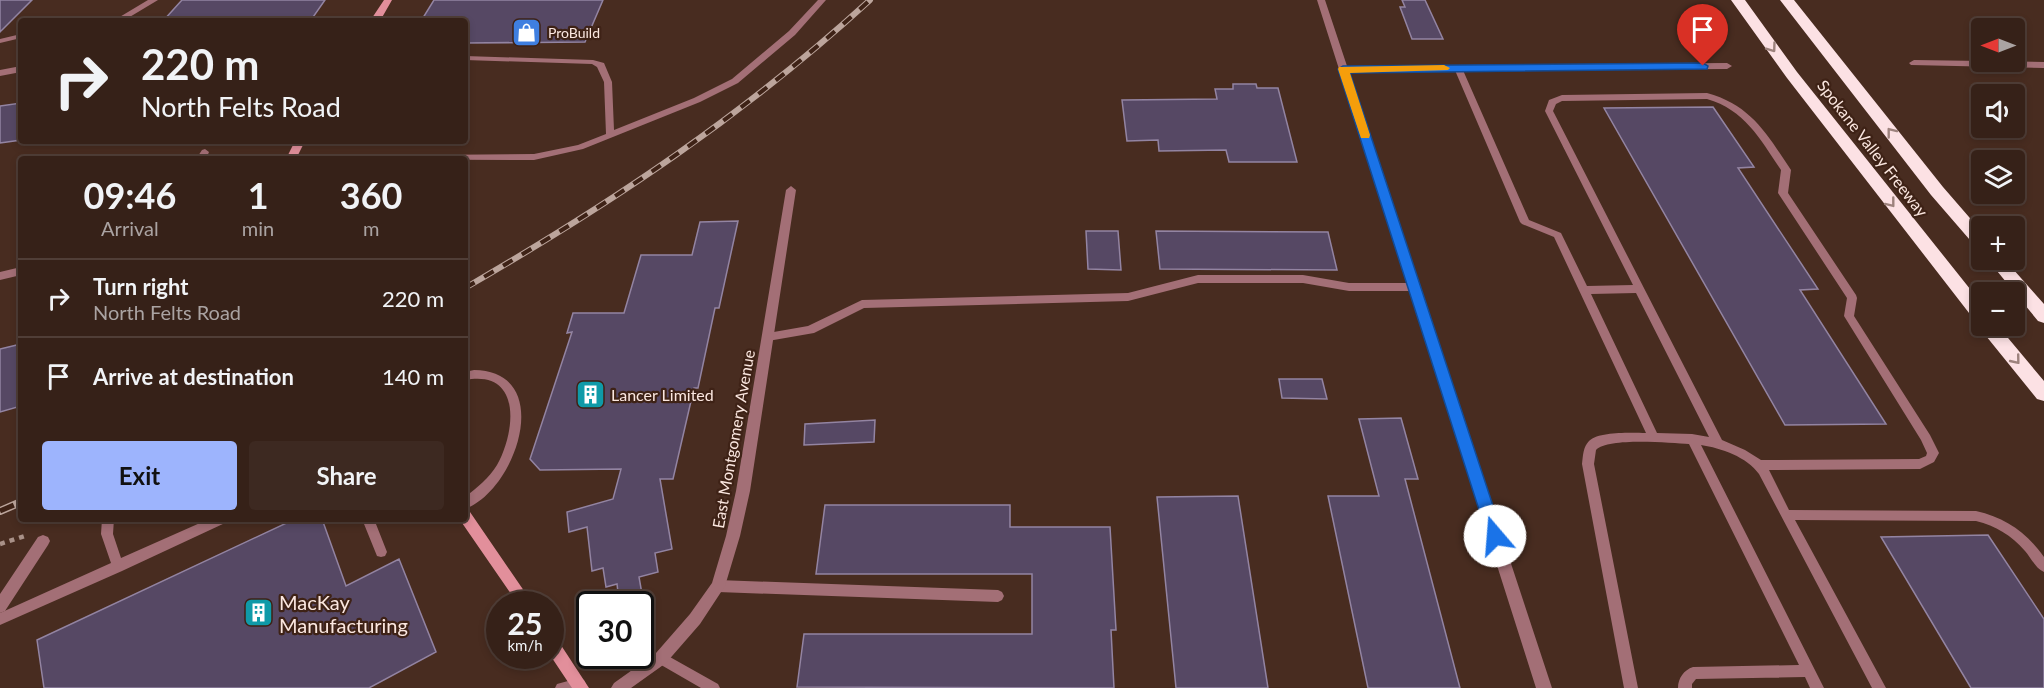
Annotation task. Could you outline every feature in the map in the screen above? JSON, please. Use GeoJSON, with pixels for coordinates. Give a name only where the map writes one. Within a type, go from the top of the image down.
{"type":"FeatureCollection","features":[{"type":"Feature","properties":{"kind":"highway","name":"Spokane Valley Freeway"},"geometry":{"type":"LineString","coordinates":[[1738,0],[1792,75],[1971,303]]}},
{"type":"Feature","properties":{"kind":"highway","name":"Spokane Valley Freeway"},"geometry":{"type":"LineString","coordinates":[[1787,0],[1937,191],[1971,230]]}},
{"type":"Feature","properties":{"kind":"highway"},"geometry":{"type":"LineString","coordinates":[[2005,270],[2044,316]]}},
{"type":"Feature","properties":{"kind":"highway"},"geometry":{"type":"LineString","coordinates":[[1996,336],[2044,394]]}},
{"type":"Feature","properties":{"kind":"main road"},"geometry":{"type":"LineString","coordinates":[[377,18],[388,0]]}},
{"type":"Feature","properties":{"kind":"main road"},"geometry":{"type":"LineString","coordinates":[[468,520],[517,591]]}},
{"type":"Feature","properties":{"kind":"main road"},"geometry":{"type":"LineString","coordinates":[[564,662],[580,686]]}},
{"type":"Feature","properties":{"kind":"street"},"geometry":{"type":"LineString","coordinates":[[1321,0],[1544,688]]}},
{"type":"Feature","properties":{"kind":"street"},"geometry":{"type":"LineString","coordinates":[[1914,63],[2044,64]]}},
{"type":"Feature","properties":{"kind":"street"},"geometry":{"type":"LineString","coordinates":[[1343,69],[1727,66]]}},
{"type":"Feature","properties":{"kind":"street"},"geometry":{"type":"LineString","coordinates":[[0,72],[18,69]]}},
{"type":"Feature","properties":{"kind":"street","name":"East Montgomery Avenue"},"geometry":{"type":"LineString","coordinates":[[619,688],[661,658],[695,619],[718,586],[734,536],[743,492],[791,190]]}},
{"type":"Feature","properties":{"kind":"street"},"geometry":{"type":"LineString","coordinates":[[0,276],[18,272]]}},
{"type":"Feature","properties":{"kind":"street"},"geometry":{"type":"LineString","coordinates":[[0,606],[43,541]]}},
{"type":"Feature","properties":{"kind":"lane"},"geometry":{"type":"LineString","coordinates":[[122,18],[154,0]]}},
{"type":"Feature","properties":{"kind":"lane"},"geometry":{"type":"LineString","coordinates":[[468,158],[534,157],[580,147],[735,81],[792,33],[822,0]]}},
{"type":"Feature","properties":{"kind":"lane"},"geometry":{"type":"LineString","coordinates":[[0,41],[18,37]]}},
{"type":"Feature","properties":{"kind":"lane"},"geometry":{"type":"LineString","coordinates":[[468,58],[593,62],[601,65],[608,82],[610,135]]}},
{"type":"Feature","properties":{"kind":"lane"},"geometry":{"type":"LineString","coordinates":[[1458,68],[1525,222],[1558,235],[1654,438]]}},
{"type":"Feature","properties":{"kind":"lane"},"geometry":{"type":"LineString","coordinates":[[1631,688],[1588,464],[1589,451],[1595,444],[1608,439],[1692,439],[1718,444],[1760,465],[1920,464],[1930,459],[1933,453],[1926,438],[1849,316],[1852,298],[1783,193],[1786,170],[1744,112],[1721,99],[1707,96],[1554,100],[1550,104],[1549,111],[1718,444]]}},
{"type":"Feature","properties":{"kind":"lane"},"geometry":{"type":"LineString","coordinates":[[768,337],[810,330],[862,304],[1128,297],[1198,279],[1303,279],[1349,287],[1414,287]]}},
{"type":"Feature","properties":{"kind":"lane"},"geometry":{"type":"LineString","coordinates":[[1584,290],[1640,289]]}},
{"type":"Feature","properties":{"kind":"lane"},"geometry":{"type":"LineString","coordinates":[[468,375],[488,374],[502,380],[511,393],[516,408],[515,425],[502,467],[483,490],[468,502]]}},
{"type":"Feature","properties":{"kind":"lane"},"geometry":{"type":"LineString","coordinates":[[1692,439],[1817,688]]}},
{"type":"Feature","properties":{"kind":"lane"},"geometry":{"type":"LineString","coordinates":[[1760,465],[1880,688]]}},
{"type":"Feature","properties":{"kind":"lane"},"geometry":{"type":"LineString","coordinates":[[1786,515],[1976,516],[1992,519],[2025,540],[2044,567]]}},
{"type":"Feature","properties":{"kind":"lane"},"geometry":{"type":"LineString","coordinates":[[108,522],[107,534],[118,567]]}},
{"type":"Feature","properties":{"kind":"lane"},"geometry":{"type":"LineString","coordinates":[[0,619],[215,522]]}},
{"type":"Feature","properties":{"kind":"lane"},"geometry":{"type":"LineString","coordinates":[[369,522],[381,552]]}},
{"type":"Feature","properties":{"kind":"lane"},"geometry":{"type":"LineString","coordinates":[[718,586],[998,596]]}},
{"type":"Feature","properties":{"kind":"lane"},"geometry":{"type":"LineString","coordinates":[[661,658],[713,688]]}},
{"type":"Feature","properties":{"kind":"lane"},"geometry":{"type":"LineString","coordinates":[[1685,688],[1685,682],[1693,673],[1808,671]]}},
{"type":"Feature","properties":{"kind":"lane"},"geometry":{"type":"LineString","coordinates":[[562,688],[580,686]]}},
{"type":"Feature","properties":{"kind":"path"},"geometry":{"type":"LineString","coordinates":[[0,544],[29,535],[43,541]]}},
{"type":"Feature","properties":{"kind":"building"},"geometry":{"type":"Polygon","coordinates":[[[0,0],[32,0],[0,32],[0,0]]]}},
{"type":"Feature","properties":{"kind":"building"},"geometry":{"type":"Polygon","coordinates":[[[182,0],[325,0],[312,18],[166,18],[182,0]]]}},
{"type":"Feature","properties":{"kind":"building","name":"ProBuild"},"geometry":{"type":"Polygon","coordinates":[[[434,0],[603,0],[585,42],[468,43],[468,18],[423,18],[434,0]]]}},
{"type":"Feature","properties":{"kind":"building"},"geometry":{"type":"Polygon","coordinates":[[[1402,0],[1425,0],[1443,39],[1412,39],[1400,7],[1405,7],[1402,0]]]}},
{"type":"Feature","properties":{"kind":"building"},"geometry":{"type":"Polygon","coordinates":[[[1233,84],[1256,84],[1257,88],[1278,88],[1297,162],[1229,162],[1226,150],[1159,151],[1158,140],[1127,141],[1122,100],[1217,99],[1215,89],[1233,89],[1233,84]]]}},
{"type":"Feature","properties":{"kind":"building"},"geometry":{"type":"Polygon","coordinates":[[[18,103],[18,140],[0,143],[0,106],[18,103]]]}},
{"type":"Feature","properties":{"kind":"building"},"geometry":{"type":"Polygon","coordinates":[[[1713,107],[1754,167],[1738,168],[1818,289],[1800,290],[1886,424],[1785,425],[1604,108],[1713,107]]]}},
{"type":"Feature","properties":{"kind":"building"},"geometry":{"type":"Polygon","coordinates":[[[738,221],[719,308],[715,308],[698,388],[694,388],[673,479],[660,479],[672,549],[655,553],[658,572],[639,577],[641,591],[618,591],[617,584],[606,587],[603,568],[592,571],[587,527],[569,532],[567,512],[613,499],[621,469],[540,470],[530,459],[572,332],[567,333],[573,313],[624,313],[641,255],[692,255],[700,222],[738,221]]]}},
{"type":"Feature","properties":{"kind":"building"},"geometry":{"type":"Polygon","coordinates":[[[1086,231],[1118,231],[1121,270],[1088,269],[1086,231]]]}},
{"type":"Feature","properties":{"kind":"building"},"geometry":{"type":"Polygon","coordinates":[[[1156,231],[1328,232],[1337,270],[1160,269],[1156,231]]]}},
{"type":"Feature","properties":{"kind":"building"},"geometry":{"type":"Polygon","coordinates":[[[18,345],[18,407],[0,412],[0,349],[18,345]]]}},
{"type":"Feature","properties":{"kind":"building"},"geometry":{"type":"Polygon","coordinates":[[[1279,379],[1322,379],[1327,399],[1282,398],[1279,379]]]}},
{"type":"Feature","properties":{"kind":"building"},"geometry":{"type":"Polygon","coordinates":[[[1401,418],[1418,479],[1405,479],[1460,688],[1368,688],[1328,496],[1379,496],[1359,419],[1401,418]]]}},
{"type":"Feature","properties":{"kind":"building"},"geometry":{"type":"Polygon","coordinates":[[[875,420],[874,442],[804,445],[805,424],[875,420]]]}},
{"type":"Feature","properties":{"kind":"building"},"geometry":{"type":"Polygon","coordinates":[[[1238,496],[1268,688],[1176,688],[1157,497],[1238,496]]]}},
{"type":"Feature","properties":{"kind":"building"},"geometry":{"type":"Polygon","coordinates":[[[825,505],[1010,505],[1010,527],[1110,527],[1116,630],[1111,630],[1114,688],[797,687],[804,634],[1032,634],[1032,574],[816,574],[825,505]]]}},
{"type":"Feature","properties":{"kind":"building","name":"MacKay Manufacturing"},"geometry":{"type":"Polygon","coordinates":[[[289,522],[323,522],[346,586],[399,559],[436,652],[369,688],[44,688],[37,640],[289,522]]]}},
{"type":"Feature","properties":{"kind":"building"},"geometry":{"type":"Polygon","coordinates":[[[1988,535],[2044,619],[2044,688],[1971,688],[1881,537],[1988,535]]]}},
{"type":"Feature","properties":{"kind":"railway"},"geometry":{"type":"LineString","coordinates":[[468,286],[573,223],[675,155],[774,82],[870,0]]}},
{"type":"Feature","properties":{"kind":"railway"},"geometry":{"type":"LineString","coordinates":[[0,511],[18,503]]}},
{"type":"Feature","properties":{"kind":"slow traffic"},"geometry":{"type":"LineString","coordinates":[[1365,135],[1343,69],[1444,68]]}},
{"type":"Feature","properties":{"kind":"place","name":"ProBuild"},"geometry":{"type":"Point","coordinates":[527,32]}},
{"type":"Feature","properties":{"kind":"place","name":"Lancer Limited"},"geometry":{"type":"Point","coordinates":[590,394]}},
{"type":"Feature","properties":{"kind":"place","name":"MacKay Manufacturing"},"geometry":{"type":"Point","coordinates":[258,613]}},
{"type":"Feature","properties":{"kind":"route"},"geometry":{"type":"LineString","coordinates":[[1495,536],[1343,69],[1703,66]]}}]}
